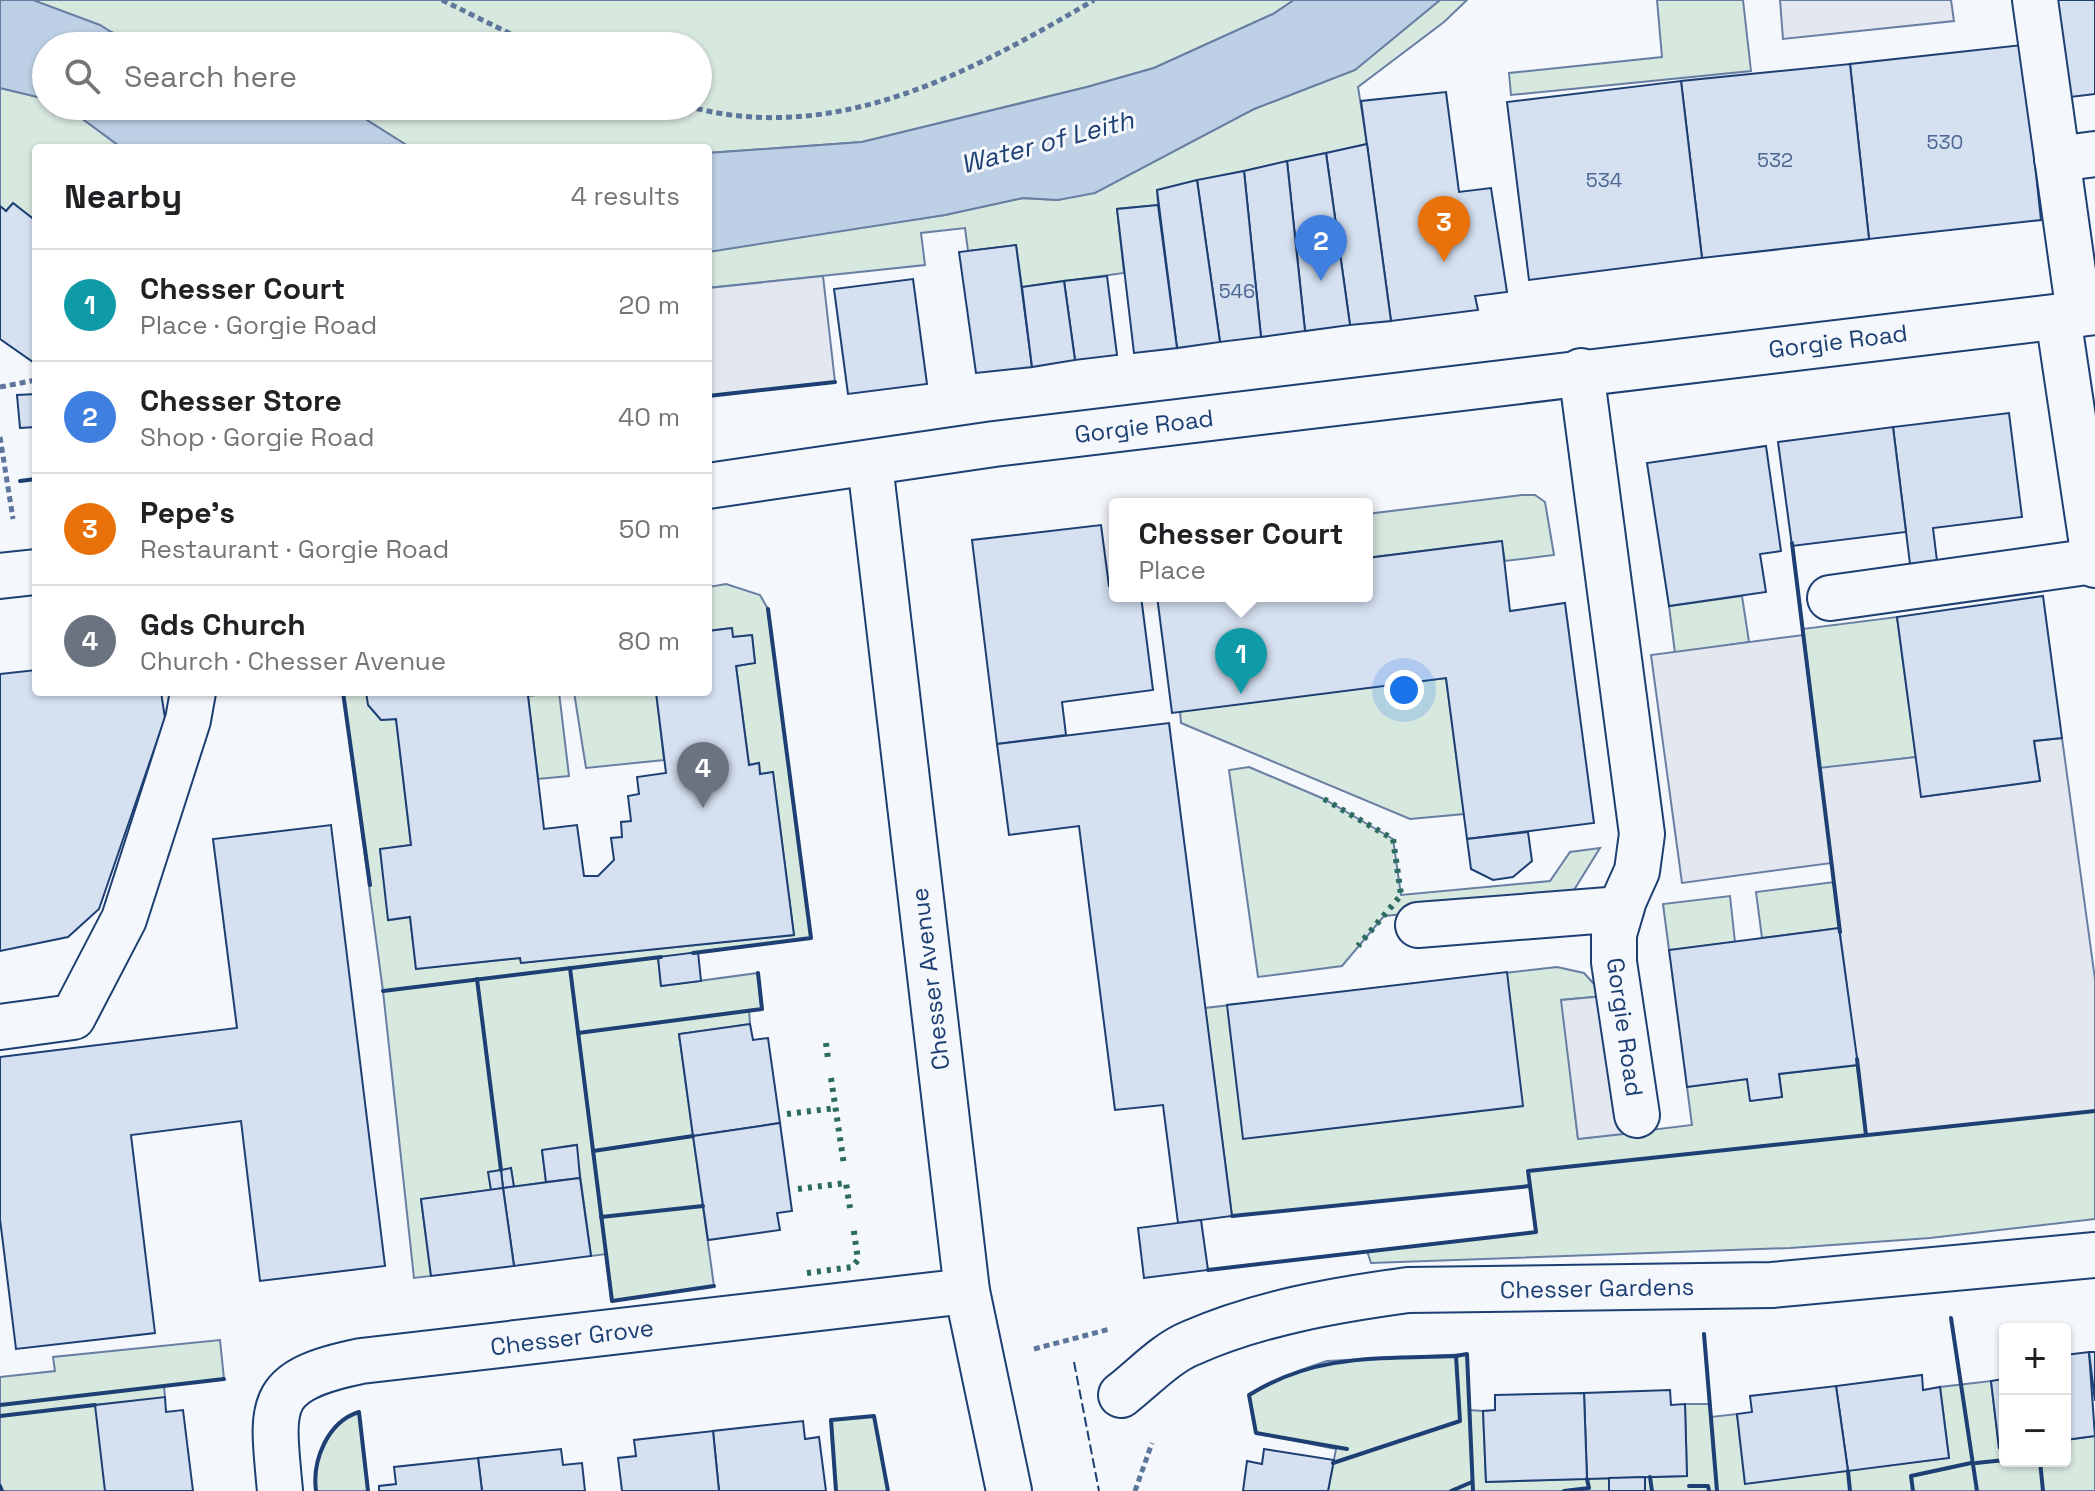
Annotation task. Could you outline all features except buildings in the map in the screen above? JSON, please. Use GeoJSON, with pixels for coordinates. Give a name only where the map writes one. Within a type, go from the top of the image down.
{"type":"FeatureCollection","features":[{"type":"Feature","properties":{"kind":"street"},"geometry":{"type":"LineString","coordinates":[[1830,598],[2095,563],[2078,314],[2076,156],[2035,0]]}},
{"type":"Feature","properties":{"kind":"street","name":"Gorgie Road"},"geometry":{"type":"LineString","coordinates":[[712,485],[994,444],[1581,371],[2078,314]]}},
{"type":"Feature","properties":{"kind":"street","name":"Gorgie Road"},"geometry":{"type":"LineString","coordinates":[[1581,371],[1650,771],[1641,854],[1614,934],[1622,1064],[1637,1115]]}},
{"type":"Feature","properties":{"kind":"street","name":"Chesser Avenue"},"geometry":{"type":"LineString","coordinates":[[870,464],[967,1291],[1009,1491]]}},
{"type":"Feature","properties":{"kind":"street"},"geometry":{"type":"LineString","coordinates":[[0,1027],[73,1017],[124,919],[188,720],[192,696]]}},
{"type":"Feature","properties":{"kind":"street"},"geometry":{"type":"LineString","coordinates":[[1418,925],[1621,909]]}},
{"type":"Feature","properties":{"kind":"street","name":"Chesser Gardens"},"geometry":{"type":"LineString","coordinates":[[1121,1395],[1188,1344],[1321,1303],[1383,1293],[1408,1290],[1772,1285],[2095,1255]]}},
{"type":"Feature","properties":{"kind":"street","name":"Chesser Grove"},"geometry":{"type":"LineString","coordinates":[[280,1491],[274,1423],[276,1407],[284,1392],[327,1368],[361,1361],[967,1291]]}},
{"type":"Feature","properties":{"kind":"path"},"geometry":{"type":"LineString","coordinates":[[442,0],[507,32]]}},
{"type":"Feature","properties":{"kind":"path"},"geometry":{"type":"LineString","coordinates":[[712,110],[756,116],[821,114],[894,99],[977,67],[1094,0]]}},
{"type":"Feature","properties":{"kind":"path"},"geometry":{"type":"LineString","coordinates":[[0,387],[32,381]]}},
{"type":"Feature","properties":{"kind":"path"},"geometry":{"type":"LineString","coordinates":[[0,437],[2,469],[19,574]]}},
{"type":"Feature","properties":{"kind":"shaded area"},"geometry":{"type":"Polygon","coordinates":[[[33,0],[1294,0],[1273,14],[1154,68],[1087,87],[862,142],[712,153],[712,144],[405,144],[367,120],[712,120],[712,32],[112,32],[33,0]]]}},
{"type":"Feature","properties":{"kind":"shaded area"},"geometry":{"type":"Polygon","coordinates":[[[1440,0],[1467,0],[1444,22],[1358,87],[1367,144],[1157,190],[1158,205],[1117,209],[1124,273],[1022,287],[1016,245],[968,251],[965,228],[921,233],[925,265],[712,288],[712,251],[945,215],[1023,198],[1058,200],[1254,109],[1355,70],[1440,0]]]}},
{"type":"Feature","properties":{"kind":"shaded area"},"geometry":{"type":"Polygon","coordinates":[[[1657,0],[1743,0],[1751,71],[1511,95],[1509,73],[1662,57],[1657,0]]]}},
{"type":"Feature","properties":{"kind":"shaded area"},"geometry":{"type":"Polygon","coordinates":[[[1780,0],[1951,0],[1954,21],[1783,39],[1780,0]]]}},
{"type":"Feature","properties":{"kind":"shaded area"},"geometry":{"type":"Polygon","coordinates":[[[0,88],[32,96],[32,120],[84,120],[117,144],[32,144],[32,218],[13,203],[6,211],[0,206],[0,88]]]}},
{"type":"Feature","properties":{"kind":"shaded area"},"geometry":{"type":"Polygon","coordinates":[[[823,276],[835,382],[712,396],[712,288],[823,276]]]}},
{"type":"Feature","properties":{"kind":"shaded area"},"geometry":{"type":"Polygon","coordinates":[[[1535,495],[1545,502],[1554,555],[1505,561],[1501,541],[1373,557],[1373,513],[1535,495]]]}},
{"type":"Feature","properties":{"kind":"shaded area"},"geometry":{"type":"Polygon","coordinates":[[[726,584],[760,595],[768,609],[811,938],[658,958],[661,986],[758,973],[762,1009],[749,1010],[750,1024],[679,1034],[714,1286],[612,1301],[606,1254],[591,1256],[576,1145],[542,1150],[546,1182],[514,1187],[511,1169],[489,1172],[491,1190],[421,1199],[431,1276],[414,1278],[383,991],[344,696],[368,696],[381,720],[396,719],[411,845],[380,849],[389,920],[410,917],[416,969],[520,958],[521,963],[794,935],[773,773],[760,774],[759,763],[749,765],[736,666],[755,663],[752,635],[733,637],[731,628],[712,630],[712,586],[726,584]]]}},
{"type":"Feature","properties":{"kind":"shaded area"},"geometry":{"type":"Polygon","coordinates":[[[1742,596],[1749,642],[1675,653],[1669,606],[1742,596]]]}},
{"type":"Feature","properties":{"kind":"shaded area"},"geometry":{"type":"Polygon","coordinates":[[[1897,617],[1916,757],[1819,769],[1802,629],[1897,617]]]}},
{"type":"Feature","properties":{"kind":"shaded area"},"geometry":{"type":"Polygon","coordinates":[[[1803,635],[1819,768],[1916,757],[1922,797],[2040,781],[2034,741],[2062,738],[2095,979],[2095,1111],[1866,1135],[1831,863],[1682,883],[1651,655],[1803,635]]]}},
{"type":"Feature","properties":{"kind":"shaded area"},"geometry":{"type":"Polygon","coordinates":[[[1446,678],[1464,814],[1410,819],[1181,723],[1180,711],[1446,678]]]}},
{"type":"Feature","properties":{"kind":"shaded area"},"geometry":{"type":"Polygon","coordinates":[[[528,696],[559,696],[569,776],[538,779],[528,696]]]}},
{"type":"Feature","properties":{"kind":"shaded area"},"geometry":{"type":"Polygon","coordinates":[[[575,696],[656,696],[664,760],[586,768],[575,696]]]}},
{"type":"Feature","properties":{"kind":"shaded area"},"geometry":{"type":"Polygon","coordinates":[[[1249,767],[1324,799],[1393,839],[1401,895],[1550,881],[1570,852],[1600,848],[1569,898],[1384,916],[1342,966],[1258,977],[1229,770],[1249,767]]]}},
{"type":"Feature","properties":{"kind":"shaded area"},"geometry":{"type":"Polygon","coordinates":[[[1834,882],[1839,928],[1762,938],[1756,892],[1834,882]]]}},
{"type":"Feature","properties":{"kind":"shaded area"},"geometry":{"type":"Polygon","coordinates":[[[1730,896],[1735,942],[1669,950],[1663,904],[1730,896]]]}},
{"type":"Feature","properties":{"kind":"shaded area"},"geometry":{"type":"Polygon","coordinates":[[[1557,967],[1584,973],[1605,996],[1562,1000],[1578,1139],[1692,1125],[1687,1087],[1747,1079],[1751,1101],[1782,1097],[1779,1074],[1858,1065],[1867,1135],[2095,1111],[2095,1219],[1930,1238],[1790,1248],[1371,1263],[1367,1251],[1536,1232],[1530,1186],[1232,1216],[1205,1008],[1557,967]]]}},
{"type":"Feature","properties":{"kind":"shaded area"},"geometry":{"type":"Polygon","coordinates":[[[1605,996],[1623,1134],[1578,1139],[1561,1000],[1605,996]]]}},
{"type":"Feature","properties":{"kind":"shaded area"},"geometry":{"type":"Polygon","coordinates":[[[220,1340],[224,1379],[164,1386],[165,1397],[105,1491],[0,1491],[0,1377],[55,1371],[53,1357],[220,1340]]]}},
{"type":"Feature","properties":{"kind":"shaded area"},"geometry":{"type":"Polygon","coordinates":[[[1467,1354],[1469,1410],[1483,1411],[1486,1482],[1609,1478],[1609,1491],[1328,1491],[1336,1449],[1256,1433],[1249,1395],[1307,1368],[1327,1361],[1467,1354]]]}},
{"type":"Feature","properties":{"kind":"shaded area"},"geometry":{"type":"Polygon","coordinates":[[[1991,1381],[1999,1467],[2071,1467],[2071,1439],[2095,1436],[2095,1491],[1645,1491],[1645,1477],[1687,1476],[1685,1404],[1710,1404],[1711,1417],[1737,1414],[1745,1483],[1949,1458],[1940,1387],[1991,1381]]]}},
{"type":"Feature","properties":{"kind":"shaded area"},"geometry":{"type":"Polygon","coordinates":[[[359,1412],[368,1491],[316,1491],[319,1455],[324,1444],[338,1424],[359,1412]]]}},
{"type":"Feature","properties":{"kind":"shaded area"},"geometry":{"type":"Polygon","coordinates":[[[874,1416],[888,1491],[836,1491],[831,1420],[874,1416]]]}},
{"type":"Feature","properties":{"kind":"water"},"geometry":{"type":"Polygon","coordinates":[[[0,0],[33,0],[111,32],[32,32],[32,96],[0,88],[0,0]]]}},
{"type":"Feature","properties":{"kind":"water","name":"Water of Leith"},"geometry":{"type":"Polygon","coordinates":[[[1294,0],[1440,0],[1355,70],[1254,109],[1095,193],[1058,200],[1023,198],[945,215],[712,251],[712,153],[862,142],[1087,87],[1154,68],[1273,14],[1294,0]]]}},
{"type":"Feature","properties":{"kind":"water"},"geometry":{"type":"Polygon","coordinates":[[[84,120],[367,120],[405,144],[117,144],[84,120]]]}},
{"type":"Feature","properties":{"kind":"hedge"},"geometry":{"type":"LineString","coordinates":[[1324,799],[1393,839],[1401,895],[1358,946]]}},
{"type":"Feature","properties":{"kind":"hedge"},"geometry":{"type":"LineString","coordinates":[[826,1043],[828,1059]]}},
{"type":"Feature","properties":{"kind":"hedge"},"geometry":{"type":"LineString","coordinates":[[831,1078],[844,1165]]}},
{"type":"Feature","properties":{"kind":"hedge"},"geometry":{"type":"LineString","coordinates":[[787,1114],[836,1108]]}},
{"type":"Feature","properties":{"kind":"hedge"},"geometry":{"type":"LineString","coordinates":[[798,1189],[846,1183],[850,1208]]}},
{"type":"Feature","properties":{"kind":"hedge"},"geometry":{"type":"LineString","coordinates":[[807,1273],[852,1267],[858,1260],[853,1225]]}},
{"type":"Feature","properties":{"kind":"fence"},"geometry":{"type":"LineString","coordinates":[[1074,1362],[1099,1491]]}},
{"type":"Feature","properties":{"kind":"wall"},"geometry":{"type":"LineString","coordinates":[[712,396],[835,382]]}},
{"type":"Feature","properties":{"kind":"wall"},"geometry":{"type":"LineString","coordinates":[[20,481],[32,480]]}},
{"type":"Feature","properties":{"kind":"wall"},"geometry":{"type":"LineString","coordinates":[[1792,543],[1840,932]]}},
{"type":"Feature","properties":{"kind":"wall"},"geometry":{"type":"LineString","coordinates":[[693,953],[811,938],[768,609]]}},
{"type":"Feature","properties":{"kind":"wall"},"geometry":{"type":"LineString","coordinates":[[344,696],[370,885]]}},
{"type":"Feature","properties":{"kind":"wall"},"geometry":{"type":"LineString","coordinates":[[383,991],[661,957]]}},
{"type":"Feature","properties":{"kind":"wall"},"geometry":{"type":"LineString","coordinates":[[570,968],[612,1301],[714,1286]]}},
{"type":"Feature","properties":{"kind":"wall"},"geometry":{"type":"LineString","coordinates":[[578,1033],[762,1009],[758,973]]}},
{"type":"Feature","properties":{"kind":"wall"},"geometry":{"type":"LineString","coordinates":[[477,979],[501,1170]]}},
{"type":"Feature","properties":{"kind":"wall"},"geometry":{"type":"LineString","coordinates":[[1857,1059],[1866,1135]]}},
{"type":"Feature","properties":{"kind":"wall"},"geometry":{"type":"LineString","coordinates":[[1530,1186],[1528,1171],[2095,1111]]}},
{"type":"Feature","properties":{"kind":"wall"},"geometry":{"type":"LineString","coordinates":[[593,1151],[693,1136]]}},
{"type":"Feature","properties":{"kind":"wall"},"geometry":{"type":"LineString","coordinates":[[1208,1270],[1536,1232],[1530,1186],[1232,1216]]}},
{"type":"Feature","properties":{"kind":"wall"},"geometry":{"type":"LineString","coordinates":[[601,1217],[703,1206]]}},
{"type":"Feature","properties":{"kind":"wall"},"geometry":{"type":"LineString","coordinates":[[1951,1318],[1977,1491]]}},
{"type":"Feature","properties":{"kind":"wall"},"geometry":{"type":"LineString","coordinates":[[1704,1334],[1717,1491]]}},
{"type":"Feature","properties":{"kind":"wall"},"geometry":{"type":"LineString","coordinates":[[1456,1356],[1467,1354],[1473,1491]]}},
{"type":"Feature","properties":{"kind":"wall"},"geometry":{"type":"LineString","coordinates":[[1333,1463],[1460,1421],[1456,1356],[1375,1359],[1324,1365],[1274,1381],[1249,1395],[1256,1433],[1347,1449]]}},
{"type":"Feature","properties":{"kind":"wall"},"geometry":{"type":"LineString","coordinates":[[0,1405],[224,1379]]}},
{"type":"Feature","properties":{"kind":"wall"},"geometry":{"type":"LineString","coordinates":[[0,1416],[95,1405]]}},
{"type":"Feature","properties":{"kind":"wall"},"geometry":{"type":"LineString","coordinates":[[316,1491],[319,1455],[324,1444],[338,1424],[359,1412],[368,1491]]}},
{"type":"Feature","properties":{"kind":"wall"},"geometry":{"type":"LineString","coordinates":[[836,1491],[831,1420],[874,1416],[888,1491]]}},
{"type":"Feature","properties":{"kind":"wall"},"geometry":{"type":"LineString","coordinates":[[1976,1463],[1999,1461]]}},
{"type":"Feature","properties":{"kind":"wall"},"geometry":{"type":"LineString","coordinates":[[1913,1491],[1911,1476],[1971,1463]]}},
{"type":"Feature","properties":{"kind":"wall"},"geometry":{"type":"LineString","coordinates":[[2041,1467],[2043,1491]]}},
{"type":"Feature","properties":{"kind":"wall"},"geometry":{"type":"LineString","coordinates":[[1848,1471],[1850,1491]]}},
{"type":"Feature","properties":{"kind":"wall"},"geometry":{"type":"LineString","coordinates":[[1650,1477],[1652,1491]]}},
{"type":"Feature","properties":{"kind":"wall"},"geometry":{"type":"LineString","coordinates":[[1564,1491],[1589,1488],[1587,1479]]}},
{"type":"Feature","properties":{"kind":"wall"},"geometry":{"type":"LineString","coordinates":[[1451,1491],[1472,1482]]}},
{"type":"Feature","properties":{"kind":"wall"},"geometry":{"type":"LineString","coordinates":[[0,1486],[2,1491]]}},
{"type":"Feature","properties":{"kind":"wall"},"geometry":{"type":"LineString","coordinates":[[1689,1486],[1708,1486],[1709,1491]]}},
{"type":"Feature","properties":{"kind":"place","name":"Pepe's"},"geometry":{"type":"Point","coordinates":[1444,262]}},
{"type":"Feature","properties":{"kind":"place","name":"Chesser Store"},"geometry":{"type":"Point","coordinates":[1321,281]}},
{"type":"Feature","properties":{"kind":"place","name":"Chesser Court"},"geometry":{"type":"Point","coordinates":[1241,694]}},
{"type":"Feature","properties":{"kind":"place","name":"Gds Church"},"geometry":{"type":"Point","coordinates":[703,808]}}]}
